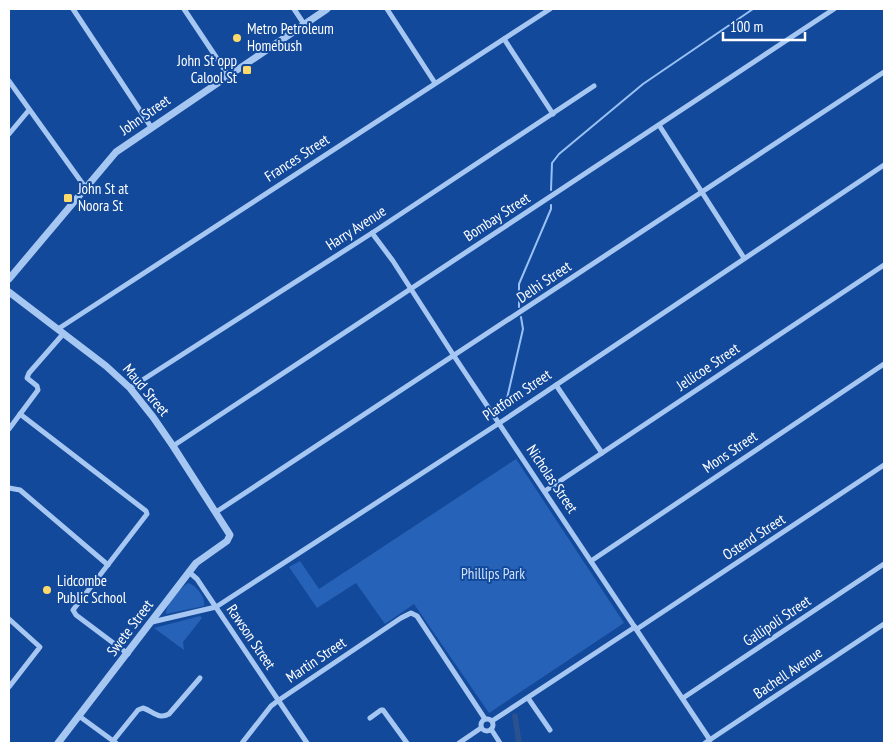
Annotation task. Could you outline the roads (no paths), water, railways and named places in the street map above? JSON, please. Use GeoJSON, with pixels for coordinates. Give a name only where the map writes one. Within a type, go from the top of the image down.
{"type":"FeatureCollection","features":[{"type":"Feature","properties":{"kind":"street"},"geometry":{"type":"LineString","coordinates":[[73,9],[151,127]]}},
{"type":"Feature","properties":{"kind":"street"},"geometry":{"type":"LineString","coordinates":[[184,9],[228,75]]}},
{"type":"Feature","properties":{"kind":"street"},"geometry":{"type":"LineString","coordinates":[[294,9],[304,24]]}},
{"type":"Feature","properties":{"kind":"street","name":"John Street"},"geometry":{"type":"LineString","coordinates":[[9,279],[116,152],[328,9]]}},
{"type":"Feature","properties":{"kind":"street"},"geometry":{"type":"LineString","coordinates":[[387,9],[435,83]]}},
{"type":"Feature","properties":{"kind":"street","name":"Frances Street"},"geometry":{"type":"LineString","coordinates":[[20,414],[38,388],[27,376],[61,331],[550,9]]}},
{"type":"Feature","properties":{"kind":"street","name":"Bombay Street"},"geometry":{"type":"LineString","coordinates":[[174,446],[834,9]]}},
{"type":"Feature","properties":{"kind":"street"},"geometry":{"type":"LineString","coordinates":[[504,39],[553,114]]}},
{"type":"Feature","properties":{"kind":"street","name":"Delhi Street"},"geometry":{"type":"LineString","coordinates":[[216,512],[884,72]]}},
{"type":"Feature","properties":{"kind":"street"},"geometry":{"type":"LineString","coordinates":[[9,81],[85,187]]}},
{"type":"Feature","properties":{"kind":"street","name":"Harry Avenue"},"geometry":{"type":"LineString","coordinates":[[130,388],[594,86]]}},
{"type":"Feature","properties":{"kind":"street"},"geometry":{"type":"LineString","coordinates":[[9,134],[29,110]]}},
{"type":"Feature","properties":{"kind":"street"},"geometry":{"type":"LineString","coordinates":[[659,125],[744,258]]}},
{"type":"Feature","properties":{"kind":"street","name":"Platform Street"},"geometry":{"type":"LineString","coordinates":[[152,622],[216,607],[556,385],[884,165]]}},
{"type":"Feature","properties":{"kind":"street","name":"Nicholas Street"},"geometry":{"type":"LineString","coordinates":[[372,232],[683,698],[708,742]]}},
{"type":"Feature","properties":{"kind":"street","name":"Jellicoe Street"},"geometry":{"type":"LineString","coordinates":[[545,491],[884,265]]}},
{"type":"Feature","properties":{"kind":"street","name":"Maud Street"},"geometry":{"type":"LineString","coordinates":[[9,292],[111,369],[130,388],[174,446],[230,535]]}},
{"type":"Feature","properties":{"kind":"street","name":"Mons Street"},"geometry":{"type":"LineString","coordinates":[[591,561],[884,364]]}},
{"type":"Feature","properties":{"kind":"street"},"geometry":{"type":"LineString","coordinates":[[556,385],[602,453]]}},
{"type":"Feature","properties":{"kind":"street"},"geometry":{"type":"LineString","coordinates":[[9,429],[20,414],[146,511],[147,514],[73,610],[76,615],[128,654]]}},
{"type":"Feature","properties":{"kind":"street","name":"Ostend Street"},"geometry":{"type":"LineString","coordinates":[[492,721],[884,465]]}},
{"type":"Feature","properties":{"kind":"street"},"geometry":{"type":"LineString","coordinates":[[9,488],[20,490],[108,565]]}},
{"type":"Feature","properties":{"kind":"street","name":"Swete Street"},"geometry":{"type":"LineString","coordinates":[[58,743],[196,563],[227,541],[230,535]]}},
{"type":"Feature","properties":{"kind":"street","name":"Gallipoli Street"},"geometry":{"type":"LineString","coordinates":[[683,698],[884,564]]}},
{"type":"Feature","properties":{"kind":"street","name":"Rawson Street"},"geometry":{"type":"LineString","coordinates":[[189,572],[197,579],[308,743]]}},
{"type":"Feature","properties":{"kind":"street","name":"Martin Street"},"geometry":{"type":"LineString","coordinates":[[242,743],[271,706],[411,613],[417,616],[484,719]]}},
{"type":"Feature","properties":{"kind":"street"},"geometry":{"type":"LineString","coordinates":[[9,619],[40,647],[9,687]]}},
{"type":"Feature","properties":{"kind":"street","name":"Bachell Avenue"},"geometry":{"type":"LineString","coordinates":[[708,742],[884,624]]}},
{"type":"Feature","properties":{"kind":"street"},"geometry":{"type":"LineString","coordinates":[[79,716],[115,742],[138,710],[148,709],[157,716],[164,717],[169,714],[200,678]]}},
{"type":"Feature","properties":{"kind":"street"},"geometry":{"type":"LineString","coordinates":[[528,698],[550,730]]}},
{"type":"Feature","properties":{"kind":"street"},"geometry":{"type":"LineString","coordinates":[[370,718],[383,710],[407,743]]}},
{"type":"Feature","properties":{"kind":"street"},"geometry":{"type":"LineString","coordinates":[[482,728],[481,723],[484,719],[492,721],[493,726],[491,729],[500,743]]}},
{"type":"Feature","properties":{"kind":"street"},"geometry":{"type":"LineString","coordinates":[[482,728],[486,731],[491,729]]}},
{"type":"Feature","properties":{"kind":"street"},"geometry":{"type":"LineString","coordinates":[[459,743],[482,728]]}},
{"type":"Feature","properties":{"kind":"waterway"},"geometry":{"type":"LineString","coordinates":[[551,190],[552,163],[559,154],[643,84],[753,9]]}},
{"type":"Feature","properties":{"kind":"waterway"},"geometry":{"type":"LineString","coordinates":[[519,307],[519,284],[551,209],[551,205]]}},
{"type":"Feature","properties":{"kind":"waterway"},"geometry":{"type":"LineString","coordinates":[[505,407],[523,329],[521,317]]}},
{"type":"Feature","properties":{"kind":"waterway"},"geometry":{"type":"LineString","coordinates":[[515,716],[519,743]]}},
{"type":"Feature","properties":{"kind":"place","name":"Metro Petroleum Homebush"},"geometry":{"type":"Point","coordinates":[237,38]}},
{"type":"Feature","properties":{"kind":"place","name":"John St opp Calool St"},"geometry":{"type":"Point","coordinates":[247,70]}},
{"type":"Feature","properties":{"kind":"place","name":"John St at Noora St"},"geometry":{"type":"Point","coordinates":[68,198]}},
{"type":"Feature","properties":{"kind":"place","name":"Lidcombe Public School"},"geometry":{"type":"Point","coordinates":[47,590]}},
{"type":"Feature","properties":{"kind":"park label","name":"Phillips Park"},"geometry":{"type":"Point","coordinates":[493,574]}}]}
